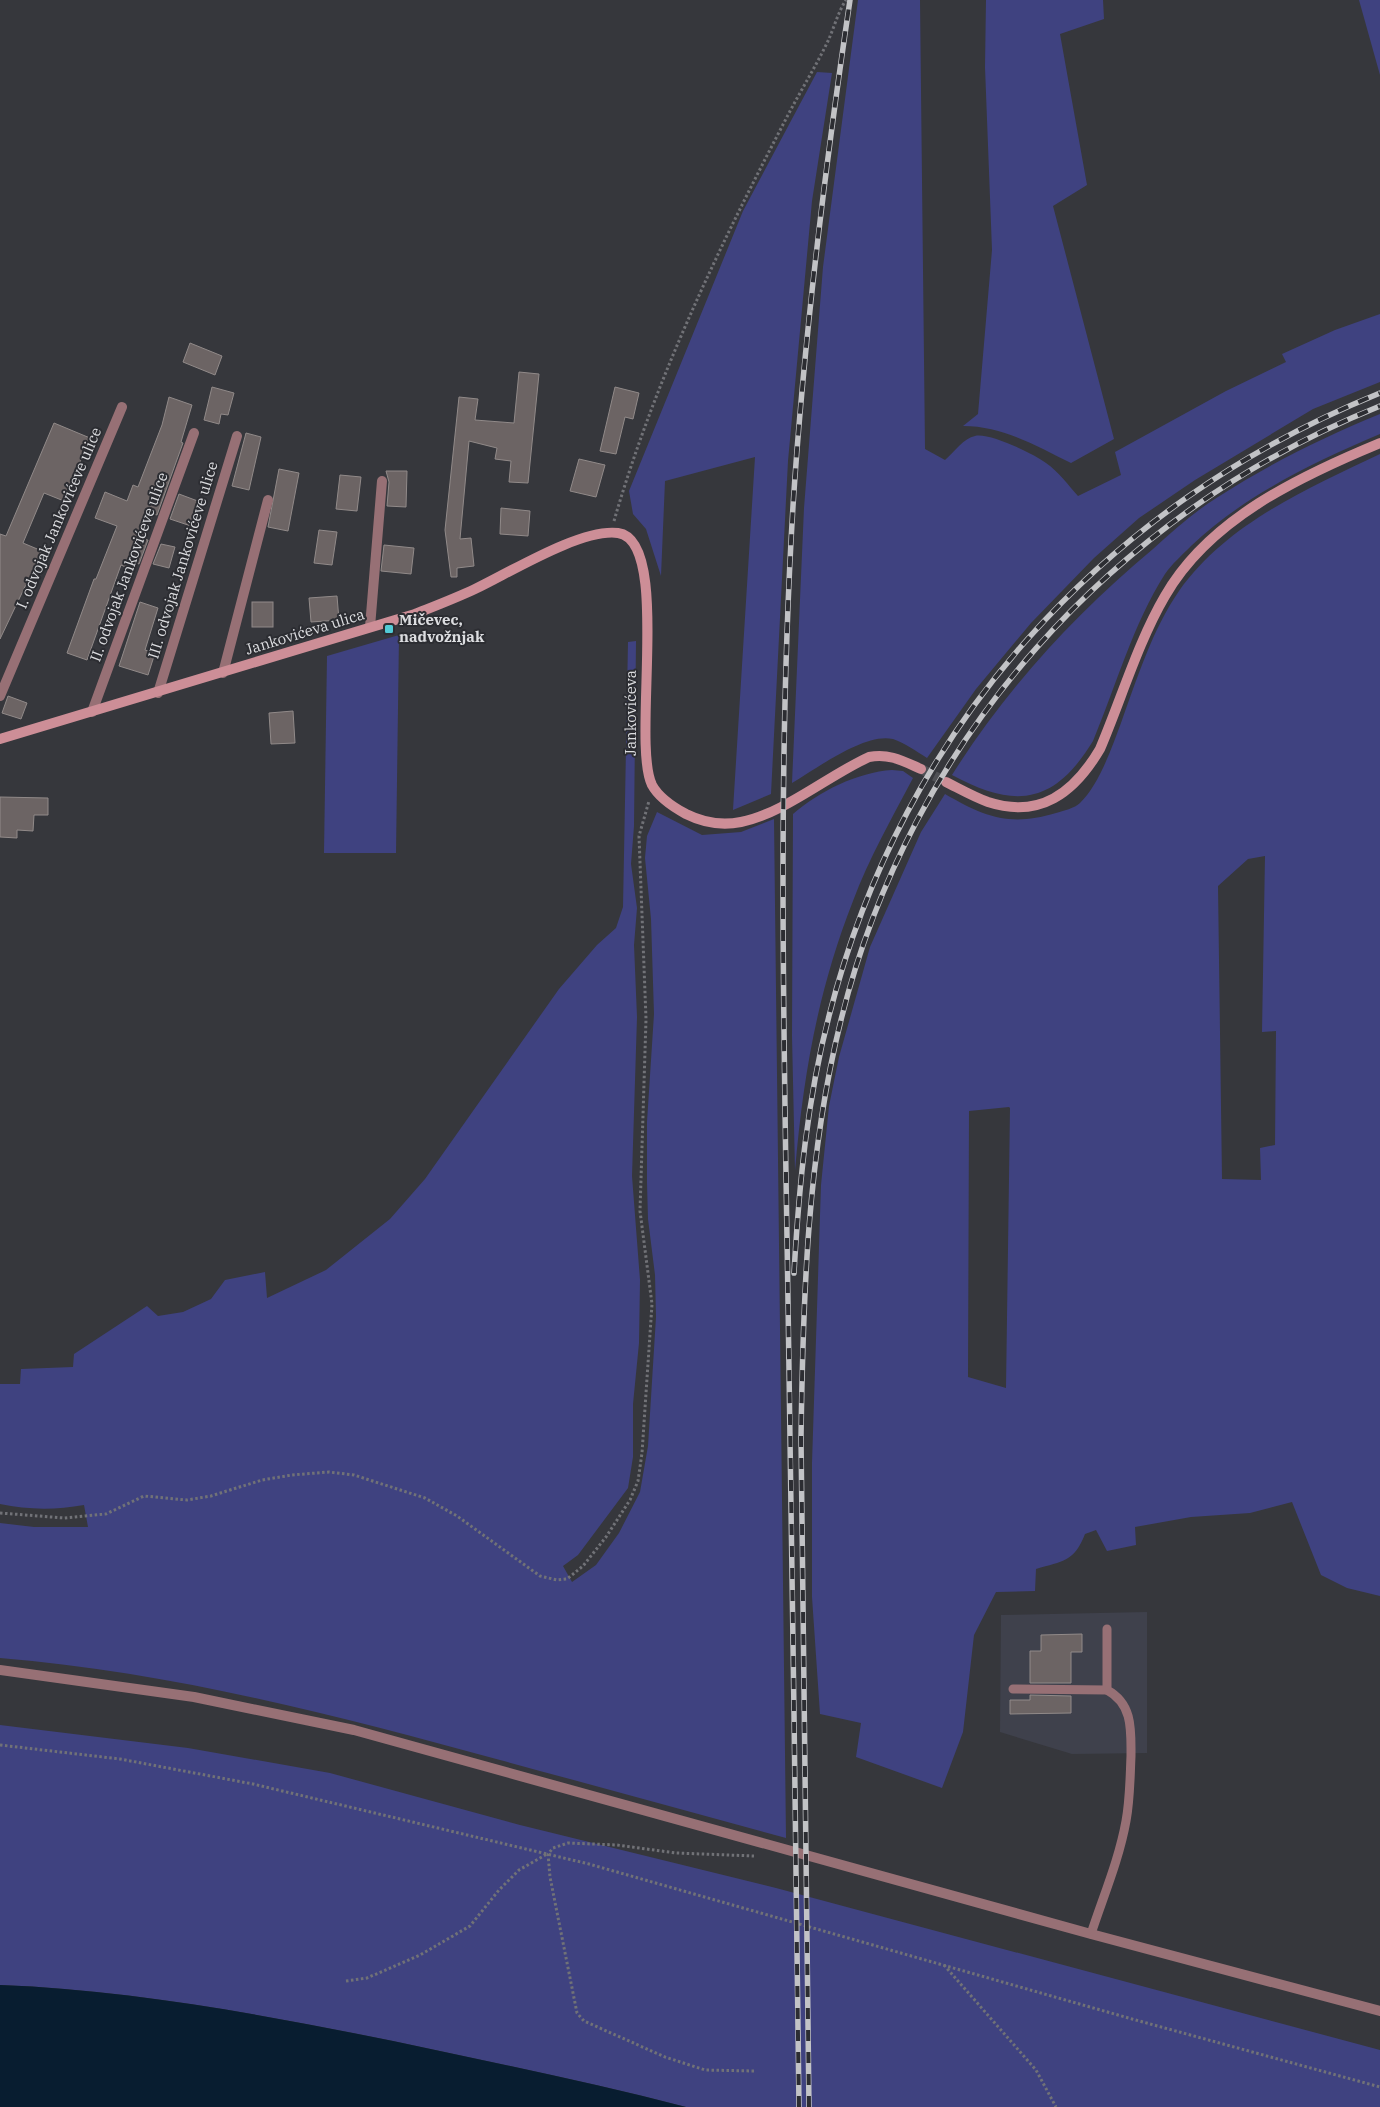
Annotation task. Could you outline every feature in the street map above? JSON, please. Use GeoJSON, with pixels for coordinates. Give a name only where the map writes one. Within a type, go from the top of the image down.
{"type":"FeatureCollection","features":[{"type":"Feature","properties":{"kind":"main road"},"geometry":{"type":"LineString","coordinates":[[946,782],[986,802],[1018,808],[1043,804],[1070,788],[1087,770],[1100,749],[1164,597],[1196,553],[1245,512],[1277,493],[1380,444]]}},
{"type":"Feature","properties":{"kind":"main road","name":"Jankovićeva ulica"},"geometry":{"type":"LineString","coordinates":[[0,739],[158,693],[415,614],[472,590],[578,540],[610,533]]}},
{"type":"Feature","properties":{"kind":"main road","name":"Jankovićeva"},"geometry":{"type":"LineString","coordinates":[[610,533],[622,534],[632,540],[639,549],[645,571],[647,612],[645,752],[653,786]]}},
{"type":"Feature","properties":{"kind":"main road"},"geometry":{"type":"LineString","coordinates":[[653,786],[658,794],[675,808],[707,823],[729,824],[765,814],[868,757],[881,754],[894,757],[921,769]]}},
{"type":"Feature","properties":{"kind":"street","name":"I. odvojak Jankovićeve ulice"},"geometry":{"type":"LineString","coordinates":[[0,696],[122,407]]}},
{"type":"Feature","properties":{"kind":"street","name":"II. odvojak Jankovićeve ulice"},"geometry":{"type":"LineString","coordinates":[[92,712],[194,433]]}},
{"type":"Feature","properties":{"kind":"street","name":"III. odvojak Jankovićeve ulice"},"geometry":{"type":"LineString","coordinates":[[158,693],[237,436]]}},
{"type":"Feature","properties":{"kind":"street"},"geometry":{"type":"LineString","coordinates":[[370,627],[382,481]]}},
{"type":"Feature","properties":{"kind":"street"},"geometry":{"type":"LineString","coordinates":[[223,673],[268,500]]}},
{"type":"Feature","properties":{"kind":"street"},"geometry":{"type":"LineString","coordinates":[[0,1670],[194,1697],[354,1730],[1380,2012]]}},
{"type":"Feature","properties":{"kind":"lane"},"geometry":{"type":"LineString","coordinates":[[1107,1629],[1107,1690]]}},
{"type":"Feature","properties":{"kind":"lane"},"geometry":{"type":"LineString","coordinates":[[1013,1689],[1107,1690],[1118,1695],[1126,1706],[1130,1719],[1130,1796],[1119,1852],[1091,1934]]}},
{"type":"Feature","properties":{"kind":"path"},"geometry":{"type":"LineString","coordinates":[[610,533],[628,476],[683,331],[738,209],[828,42],[846,0]]}},
{"type":"Feature","properties":{"kind":"path"},"geometry":{"type":"LineString","coordinates":[[0,1513],[64,1518],[106,1514],[144,1496],[187,1500],[211,1496],[262,1480],[292,1475],[329,1472],[354,1474],[425,1498],[457,1516],[540,1576],[557,1580],[567,1579],[583,1566],[606,1537],[630,1500],[638,1481],[642,1453],[652,1304],[640,1211],[646,1019],[639,836],[653,786]]}},
{"type":"Feature","properties":{"kind":"path"},"geometry":{"type":"LineString","coordinates":[[0,1745],[120,1759],[253,1784],[548,1854],[769,1914],[1380,2087]]}},
{"type":"Feature","properties":{"kind":"path"},"geometry":{"type":"LineString","coordinates":[[346,1982],[367,1978],[420,1955],[470,1926],[499,1890],[519,1870],[548,1854],[554,1848],[568,1843],[617,1845],[711,1856],[755,1856],[784,1848]]}},
{"type":"Feature","properties":{"kind":"path"},"geometry":{"type":"LineString","coordinates":[[548,1854],[550,1877],[577,2013],[584,2021],[665,2057],[705,2070],[754,2071]]}},
{"type":"Feature","properties":{"kind":"path"},"geometry":{"type":"LineString","coordinates":[[944,1965],[1036,2070],[1056,2107]]}},
{"type":"Feature","properties":{"kind":"shaded area"},"geometry":{"type":"Polygon","coordinates":[[[858,0],[920,0],[925,449],[945,460],[963,442],[971,437],[981,436],[1000,440],[1022,449],[1046,463],[1059,474],[1078,496],[1121,475],[1115,452],[1226,391],[1286,362],[1282,354],[1335,330],[1380,314],[1380,382],[1313,409],[1195,480],[1139,518],[1094,558],[1031,623],[976,689],[927,758],[893,739],[882,738],[855,746],[841,753],[792,783],[804,508],[823,267],[858,0]]]}},
{"type":"Feature","properties":{"kind":"shaded area"},"geometry":{"type":"Polygon","coordinates":[[[986,0],[1103,0],[1104,19],[1060,34],[1087,185],[1053,206],[1114,439],[1071,463],[1006,433],[992,429],[963,426],[978,414],[992,250],[985,67],[986,0]]]}},
{"type":"Feature","properties":{"kind":"shaded area"},"geometry":{"type":"Polygon","coordinates":[[[1359,0],[1380,0],[1380,75],[1359,0]]]}},
{"type":"Feature","properties":{"kind":"shaded area"},"geometry":{"type":"Polygon","coordinates":[[[817,72],[832,73],[812,201],[788,461],[771,794],[733,810],[755,457],[665,481],[661,576],[646,529],[633,514],[629,491],[743,211],[817,72]]]}},
{"type":"Feature","properties":{"kind":"shaded area"},"geometry":{"type":"Polygon","coordinates":[[[1380,414],[1380,434],[1305,469],[1257,496],[1212,528],[1171,567],[1143,613],[1093,741],[1078,762],[1063,778],[1048,789],[1032,795],[1014,796],[995,793],[952,775],[995,713],[1069,626],[1124,574],[1184,522],[1218,497],[1277,462],[1380,414]]]}},
{"type":"Feature","properties":{"kind":"shaded area"},"geometry":{"type":"Polygon","coordinates":[[[1380,454],[1380,1596],[1347,1588],[1321,1575],[1292,1502],[1250,1513],[1191,1517],[1135,1527],[1136,1545],[1107,1551],[1096,1530],[1085,1534],[1076,1550],[1066,1559],[1036,1569],[1035,1591],[996,1592],[974,1635],[963,1732],[942,1788],[856,1757],[861,1723],[820,1714],[812,1597],[812,1463],[821,1185],[829,1106],[839,1057],[870,947],[921,832],[945,794],[986,814],[1011,819],[1040,817],[1078,805],[1099,776],[1153,638],[1169,606],[1198,567],[1244,527],[1270,510],[1380,454]],[[1265,856],[1248,859],[1218,886],[1222,1179],[1261,1180],[1260,1148],[1275,1145],[1276,1031],[1262,1032],[1265,856]],[[1010,1108],[969,1111],[968,1377],[1006,1388],[1010,1108]]]}},
{"type":"Feature","properties":{"kind":"shaded area"},"geometry":{"type":"Polygon","coordinates":[[[399,635],[396,853],[324,853],[327,656],[399,635]]]}},
{"type":"Feature","properties":{"kind":"shaded area"},"geometry":{"type":"Polygon","coordinates":[[[636,641],[634,826],[631,864],[637,908],[634,945],[637,1017],[632,1176],[640,1280],[639,1343],[633,1404],[633,1457],[628,1488],[578,1555],[563,1566],[572,1582],[596,1565],[619,1533],[640,1492],[648,1446],[656,1317],[655,1275],[648,1219],[647,1183],[647,1122],[654,1014],[651,919],[645,858],[647,836],[657,812],[702,835],[741,832],[774,819],[786,1838],[438,1743],[252,1697],[127,1674],[0,1658],[0,1523],[34,1527],[88,1527],[84,1505],[42,1509],[0,1504],[0,1384],[20,1384],[21,1369],[73,1367],[74,1354],[147,1306],[158,1316],[183,1312],[211,1299],[225,1280],[265,1272],[267,1298],[326,1270],[390,1219],[425,1179],[559,989],[597,945],[616,928],[623,907],[628,642],[636,641]]]}},
{"type":"Feature","properties":{"kind":"shaded area"},"geometry":{"type":"Polygon","coordinates":[[[892,770],[903,771],[913,778],[866,869],[830,967],[821,1000],[808,1067],[795,1171],[792,1036],[793,814],[814,798],[839,784],[866,775],[892,770]]]}},
{"type":"Feature","properties":{"kind":"shaded area"},"geometry":{"type":"Polygon","coordinates":[[[1147,1612],[1147,1753],[1072,1754],[1000,1732],[1001,1615],[1147,1612]]]}},
{"type":"Feature","properties":{"kind":"shaded area"},"geometry":{"type":"Polygon","coordinates":[[[0,1725],[188,1748],[330,1773],[520,1825],[776,1888],[1380,2050],[1380,2107],[686,2107],[393,2041],[247,2013],[99,1992],[0,1985],[0,1725]]]}},
{"type":"Feature","properties":{"kind":"water"},"geometry":{"type":"Polygon","coordinates":[[[0,1985],[99,1992],[247,2013],[393,2041],[686,2107],[0,2107],[0,1985]]]}},
{"type":"Feature","properties":{"kind":"building"},"geometry":{"type":"Polygon","coordinates":[[[190,343],[222,356],[215,375],[183,362],[190,343]]]}},
{"type":"Feature","properties":{"kind":"building"},"geometry":{"type":"Polygon","coordinates":[[[519,372],[539,374],[528,483],[509,482],[511,461],[495,459],[497,448],[469,441],[460,539],[471,538],[474,566],[457,568],[457,577],[451,577],[445,530],[459,397],[478,399],[475,420],[514,423],[519,372]]]}},
{"type":"Feature","properties":{"kind":"building"},"geometry":{"type":"Polygon","coordinates":[[[212,387],[234,393],[228,415],[221,414],[219,424],[204,420],[212,387]]]}},
{"type":"Feature","properties":{"kind":"building"},"geometry":{"type":"Polygon","coordinates":[[[615,387],[639,393],[633,419],[625,417],[616,454],[600,451],[615,387]]]}},
{"type":"Feature","properties":{"kind":"building"},"geometry":{"type":"Polygon","coordinates":[[[169,397],[192,405],[181,442],[183,443],[157,515],[153,514],[143,539],[148,540],[139,564],[131,561],[128,568],[121,565],[87,660],[67,653],[94,579],[96,579],[117,526],[95,518],[105,492],[127,501],[133,485],[138,487],[162,425],[169,397]]]}},
{"type":"Feature","properties":{"kind":"building"},"geometry":{"type":"Polygon","coordinates":[[[54,423],[90,438],[64,501],[44,493],[23,543],[42,551],[0,639],[0,534],[6,536],[54,423]]]}},
{"type":"Feature","properties":{"kind":"building"},"geometry":{"type":"Polygon","coordinates":[[[246,433],[261,437],[249,490],[232,486],[246,433]]]}},
{"type":"Feature","properties":{"kind":"building"},"geometry":{"type":"Polygon","coordinates":[[[579,459],[605,465],[596,497],[570,491],[579,459]]]}},
{"type":"Feature","properties":{"kind":"building"},"geometry":{"type":"Polygon","coordinates":[[[279,469],[299,473],[288,531],[268,527],[279,469]]]}},
{"type":"Feature","properties":{"kind":"building"},"geometry":{"type":"Polygon","coordinates":[[[386,471],[407,471],[406,507],[387,506],[389,482],[386,471]]]}},
{"type":"Feature","properties":{"kind":"building"},"geometry":{"type":"Polygon","coordinates":[[[340,475],[361,477],[357,511],[336,509],[340,475]]]}},
{"type":"Feature","properties":{"kind":"building"},"geometry":{"type":"Polygon","coordinates":[[[179,494],[203,503],[194,527],[170,519],[179,494]]]}},
{"type":"Feature","properties":{"kind":"building"},"geometry":{"type":"Polygon","coordinates":[[[501,508],[530,511],[528,536],[500,534],[501,508]]]}},
{"type":"Feature","properties":{"kind":"building"},"geometry":{"type":"Polygon","coordinates":[[[319,530],[337,532],[332,565],[314,563],[319,530]]]}},
{"type":"Feature","properties":{"kind":"building"},"geometry":{"type":"Polygon","coordinates":[[[161,544],[175,547],[169,568],[153,564],[161,544]]]}},
{"type":"Feature","properties":{"kind":"building"},"geometry":{"type":"Polygon","coordinates":[[[384,545],[414,548],[411,574],[381,571],[384,545]]]}},
{"type":"Feature","properties":{"kind":"building"},"geometry":{"type":"Polygon","coordinates":[[[337,596],[339,620],[311,622],[309,598],[337,596]]]}},
{"type":"Feature","properties":{"kind":"building"},"geometry":{"type":"Polygon","coordinates":[[[140,602],[158,608],[145,650],[155,653],[148,675],[119,666],[140,602]]]}},
{"type":"Feature","properties":{"kind":"building"},"geometry":{"type":"Polygon","coordinates":[[[252,602],[273,602],[273,627],[252,627],[252,602]]]}},
{"type":"Feature","properties":{"kind":"building"},"geometry":{"type":"Polygon","coordinates":[[[8,696],[27,703],[21,719],[2,713],[8,696]]]}},
{"type":"Feature","properties":{"kind":"building"},"geometry":{"type":"Polygon","coordinates":[[[293,711],[295,743],[271,744],[269,713],[293,711]]]}},
{"type":"Feature","properties":{"kind":"building"},"geometry":{"type":"Polygon","coordinates":[[[0,797],[48,798],[48,815],[34,815],[33,831],[17,830],[17,838],[0,837],[0,797]]]}},
{"type":"Feature","properties":{"kind":"building"},"geometry":{"type":"Polygon","coordinates":[[[1082,1634],[1082,1652],[1071,1652],[1071,1683],[1030,1683],[1030,1651],[1041,1651],[1041,1635],[1082,1634]]]}},
{"type":"Feature","properties":{"kind":"building"},"geometry":{"type":"Polygon","coordinates":[[[1030,1695],[1071,1696],[1071,1713],[1010,1714],[1010,1700],[1030,1700],[1030,1695]]]}},
{"type":"Feature","properties":{"kind":"tunnel"},"geometry":{"type":"LineString","coordinates":[[921,769],[946,782]]}},
{"type":"Feature","properties":{"kind":"railway"},"geometry":{"type":"LineString","coordinates":[[799,2107],[783,904],[785,705],[793,506],[803,379],[824,189],[850,0]]}},
{"type":"Feature","properties":{"kind":"railway"},"geometry":{"type":"LineString","coordinates":[[794,1273],[805,1143],[815,1079],[829,1016],[862,911],[907,812],[963,721],[1029,638],[1104,563],[1188,497],[1280,440],[1380,393]]}},
{"type":"Feature","properties":{"kind":"railway"},"geometry":{"type":"LineString","coordinates":[[809,2107],[801,1438],[803,1333],[809,1228],[821,1123],[841,1020],[873,918],[917,821],[971,731],[1036,648],[1110,573],[1193,508],[1283,452],[1380,406]]}},
{"type":"Feature","properties":{"kind":"place","name":"Mičevec, nadvožnjak"},"geometry":{"type":"Point","coordinates":[389,629]}}]}
